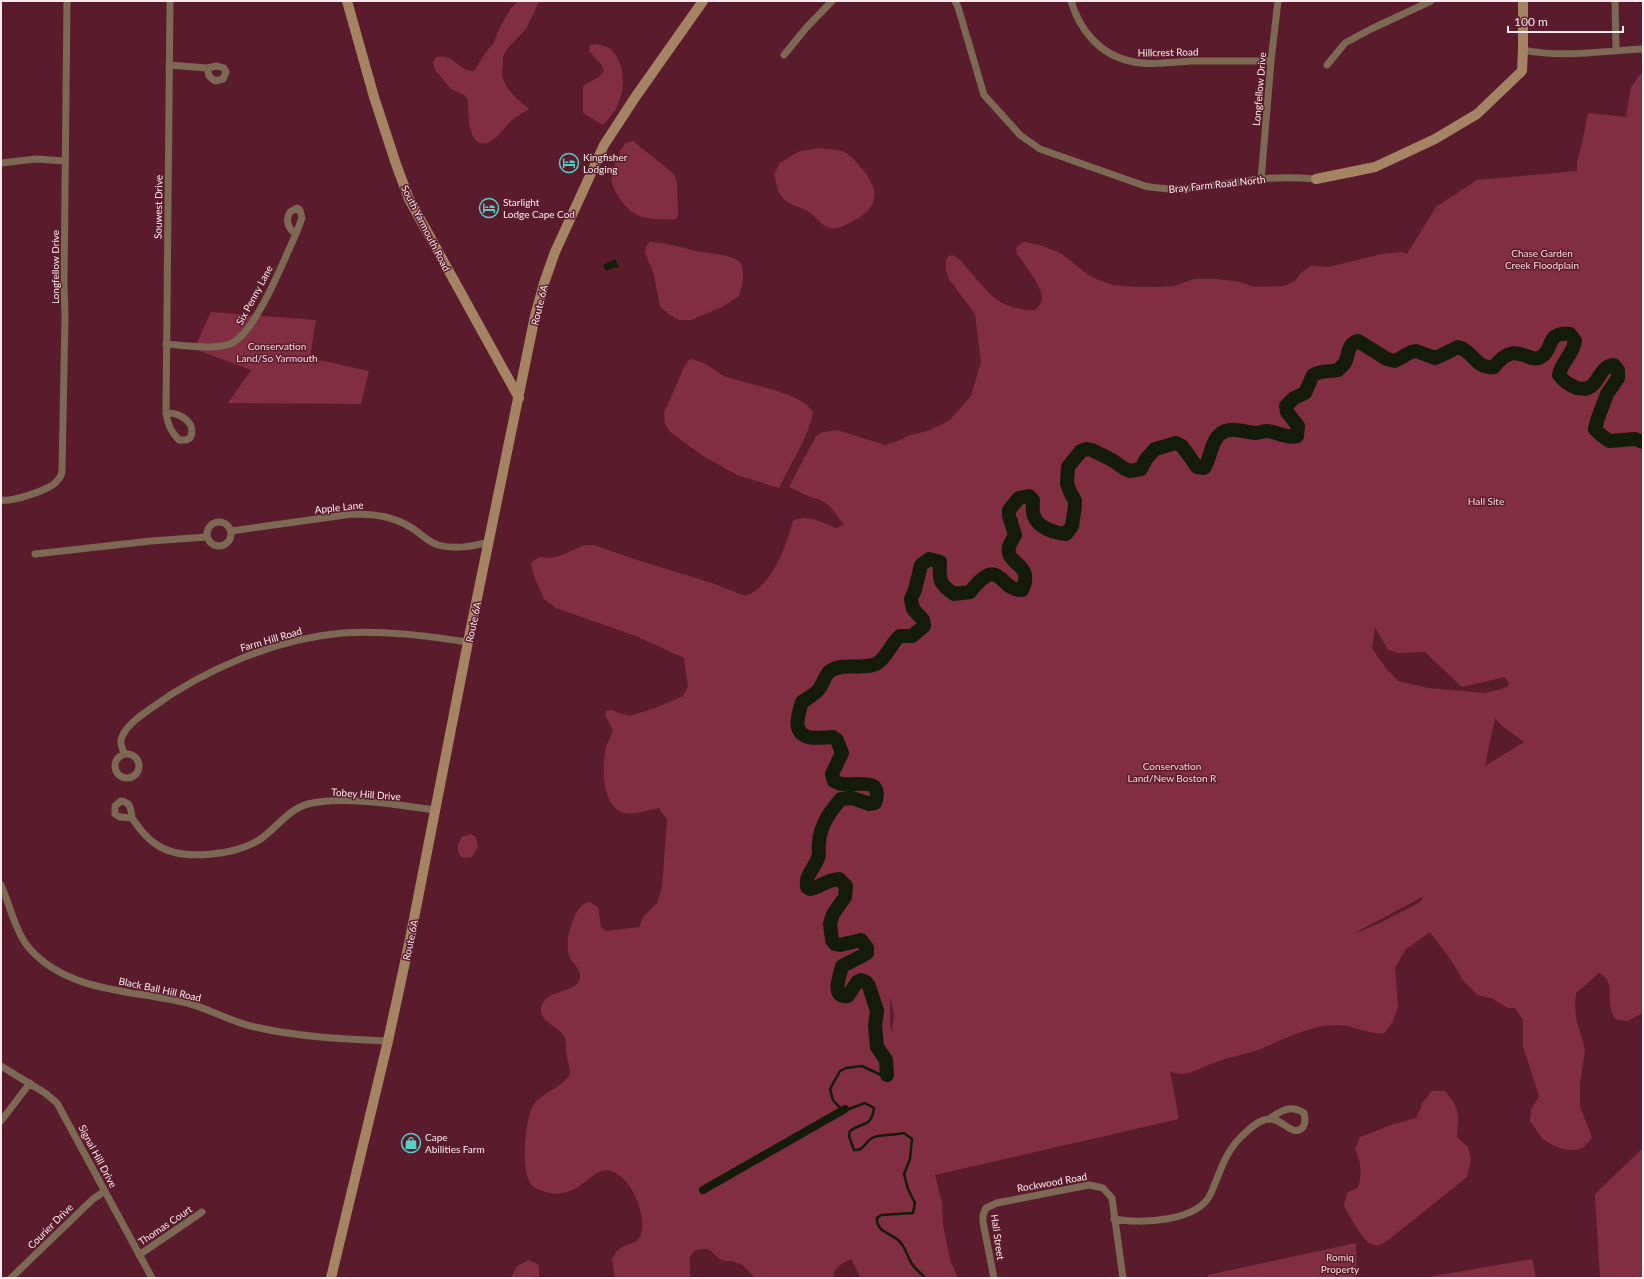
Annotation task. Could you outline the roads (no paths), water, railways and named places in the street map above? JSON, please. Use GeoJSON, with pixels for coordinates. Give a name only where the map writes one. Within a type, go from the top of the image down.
{"type":"FeatureCollection","features":[{"type":"Feature","properties":{"kind":"main road","name":"South Yarmouth Road"},"geometry":{"type":"LineString","coordinates":[[347,1],[374,97],[409,199],[519,398]]}},
{"type":"Feature","properties":{"kind":"main road","name":"Route 6A"},"geometry":{"type":"LineString","coordinates":[[331,1278],[388,1041],[410,939],[468,642],[544,283],[555,252],[589,175],[616,126],[703,1]]}},
{"type":"Feature","properties":{"kind":"main road"},"geometry":{"type":"LineString","coordinates":[[1523,1],[1523,50]]}},
{"type":"Feature","properties":{"kind":"main road","name":"Bray Farm Road North"},"geometry":{"type":"LineString","coordinates":[[1316,179],[1376,167],[1435,140],[1477,114],[1522,71],[1523,50]]}},
{"type":"Feature","properties":{"kind":"street","name":"Longfellow Drive"},"geometry":{"type":"LineString","coordinates":[[1,500],[10,501],[55,483],[61,475],[65,317],[67,1]]}},
{"type":"Feature","properties":{"kind":"street","name":"Souwest Drive"},"geometry":{"type":"LineString","coordinates":[[166,413],[170,1]]}},
{"type":"Feature","properties":{"kind":"street"},"geometry":{"type":"LineString","coordinates":[[784,55],[806,28],[832,1]]}},
{"type":"Feature","properties":{"kind":"street","name":"Bray Farm Road North"},"geometry":{"type":"LineString","coordinates":[[955,1],[984,95],[1020,135],[1040,149],[1145,186],[1159,189],[1192,188],[1285,177],[1316,179]]}},
{"type":"Feature","properties":{"kind":"street","name":"Hillcrest Road"},"geometry":{"type":"LineString","coordinates":[[1071,1],[1073,8],[1088,35],[1104,50],[1124,60],[1131,62],[1152,63],[1270,60]]}},
{"type":"Feature","properties":{"kind":"street","name":"Longfellow Drive"},"geometry":{"type":"LineString","coordinates":[[1262,180],[1270,60],[1278,1]]}},
{"type":"Feature","properties":{"kind":"street"},"geometry":{"type":"LineString","coordinates":[[1328,65],[1345,44],[1371,29],[1431,1]]}},
{"type":"Feature","properties":{"kind":"street"},"geometry":{"type":"LineString","coordinates":[[1615,1],[1616,50]]}},
{"type":"Feature","properties":{"kind":"street"},"geometry":{"type":"LineString","coordinates":[[1523,50],[1540,53],[1561,54],[1643,49]]}},
{"type":"Feature","properties":{"kind":"street"},"geometry":{"type":"LineString","coordinates":[[169,65],[207,68]]}},
{"type":"Feature","properties":{"kind":"street"},"geometry":{"type":"LineString","coordinates":[[1,163],[36,159],[65,161]]}},
{"type":"Feature","properties":{"kind":"street","name":"Six Penny Lane"},"geometry":{"type":"LineString","coordinates":[[166,344],[222,346],[237,341],[244,335],[262,306],[296,234]]}},
{"type":"Feature","properties":{"kind":"street","name":"Apple Lane"},"geometry":{"type":"LineString","coordinates":[[231,531],[352,514],[369,514],[399,520],[430,541],[441,546],[470,547],[490,542]]}},
{"type":"Feature","properties":{"kind":"street"},"geometry":{"type":"LineString","coordinates":[[223,522],[227,524],[232,535],[229,542],[222,547],[211,544],[207,537],[208,528],[214,523],[223,522]]}},
{"type":"Feature","properties":{"kind":"street"},"geometry":{"type":"LineString","coordinates":[[35,554],[151,541],[207,537]]}},
{"type":"Feature","properties":{"kind":"street","name":"Farm Hill Road"},"geometry":{"type":"LineString","coordinates":[[124,754],[121,740],[126,731],[139,717],[161,701],[216,669],[266,650],[305,640],[341,634],[380,632],[468,642]]}},
{"type":"Feature","properties":{"kind":"street","name":"Tobey Hill Drive"},"geometry":{"type":"LineString","coordinates":[[132,818],[143,833],[163,849],[180,853],[208,855],[246,846],[260,839],[294,809],[307,804],[338,800],[370,802],[435,810]]}},
{"type":"Feature","properties":{"kind":"street","name":"Black Ball Hill Road"},"geometry":{"type":"LineString","coordinates":[[1,884],[19,929],[30,948],[48,964],[73,978],[97,986],[187,1003],[255,1027],[325,1037],[388,1041]]}},
{"type":"Feature","properties":{"kind":"street","name":"Signal Hill Drive"},"geometry":{"type":"LineString","coordinates":[[1,1066],[49,1095],[57,1102],[152,1278]]}},
{"type":"Feature","properties":{"kind":"street"},"geometry":{"type":"LineString","coordinates":[[1,1121],[30,1083]]}},
{"type":"Feature","properties":{"kind":"street"},"geometry":{"type":"LineString","coordinates":[[1114,1219],[1129,1222],[1165,1219],[1188,1213],[1207,1200],[1232,1146],[1257,1123],[1269,1119],[1281,1110],[1290,1108],[1297,1108],[1304,1113],[1305,1120],[1304,1125],[1300,1130],[1296,1131],[1289,1129],[1282,1122],[1269,1119]]}},
{"type":"Feature","properties":{"kind":"street","name":"Rockwood Road"},"geometry":{"type":"LineString","coordinates":[[994,1204],[1079,1187],[1095,1185],[1103,1188],[1112,1198],[1123,1278]]}},
{"type":"Feature","properties":{"kind":"street","name":"Courier Drive"},"geometry":{"type":"LineString","coordinates":[[11,1278],[93,1199],[105,1191]]}},
{"type":"Feature","properties":{"kind":"street","name":"Hall Street"},"geometry":{"type":"LineString","coordinates":[[994,1204],[986,1208],[983,1215],[994,1278]]}},
{"type":"Feature","properties":{"kind":"street","name":"Thomas Court"},"geometry":{"type":"LineString","coordinates":[[139,1256],[202,1212]]}},
{"type":"Feature","properties":{"kind":"waterway"},"geometry":{"type":"LineString","coordinates":[[887,1075],[886,1060],[877,1047],[875,1026],[877,1011],[869,986],[866,982],[861,980],[857,982],[848,996],[842,996],[839,994],[838,990],[838,980],[842,966],[867,953],[867,948],[861,940],[840,945],[835,944],[832,940],[830,924],[833,914],[845,897],[846,886],[839,879],[810,889],[807,887],[807,879],[819,856],[821,831],[826,819],[833,809],[841,799],[852,798],[870,804],[875,803],[877,795],[876,789],[868,784],[842,784],[834,781],[832,774],[842,753],[837,740],[833,737],[811,738],[803,735],[799,731],[798,717],[802,702],[818,691],[830,671],[835,668],[847,666],[871,666],[876,664],[883,658],[900,636],[912,636],[924,626],[923,620],[913,609],[911,599],[915,590],[921,565],[929,559],[940,562],[941,581],[945,587],[954,594],[970,592],[980,581],[988,575],[994,574],[1014,589],[1022,590],[1025,581],[1025,574],[1023,569],[1011,558],[1009,553],[1009,546],[1015,535],[1009,516],[1009,510],[1019,498],[1029,496],[1033,500],[1033,514],[1039,524],[1052,531],[1066,534],[1072,526],[1075,506],[1075,501],[1067,483],[1068,467],[1081,451],[1087,449],[1092,450],[1130,471],[1141,469],[1146,459],[1155,449],[1176,443],[1182,446],[1197,467],[1204,468],[1216,439],[1227,430],[1255,433],[1267,431],[1290,437],[1297,436],[1298,426],[1287,412],[1286,406],[1294,398],[1305,393],[1313,375],[1316,373],[1338,370],[1345,363],[1352,344],[1358,341],[1387,359],[1395,361],[1411,352],[1416,351],[1435,358],[1458,347],[1468,352],[1478,363],[1488,367],[1494,367],[1509,354],[1521,354],[1536,359],[1541,357],[1548,350],[1553,338],[1562,334],[1570,334],[1575,341],[1570,354],[1560,370],[1559,375],[1563,380],[1572,386],[1584,389],[1594,384],[1608,367],[1614,365],[1618,370],[1618,378],[1607,394],[1595,429],[1609,441],[1635,439],[1643,442]]}},
{"type":"Feature","properties":{"kind":"waterway"},"geometry":{"type":"LineString","coordinates":[[887,1075],[881,1075],[862,1066],[846,1068],[840,1071],[830,1089],[833,1100],[840,1108],[849,1109],[865,1103],[874,1108],[873,1114],[869,1121],[850,1131],[849,1136],[854,1150],[862,1148],[869,1140],[876,1136],[904,1133],[912,1139],[910,1159],[904,1174],[908,1189],[915,1203],[913,1213],[881,1215],[877,1218],[877,1222],[881,1229],[900,1242],[913,1266],[925,1278]]}},
{"type":"Feature","properties":{"kind":"waterway"},"geometry":{"type":"LineString","coordinates":[[703,1190],[845,1109]]}},
{"type":"Feature","properties":{"kind":"place","name":"Kingfisher Lodging"},"geometry":{"type":"Point","coordinates":[569,163]}},
{"type":"Feature","properties":{"kind":"place","name":"Starlight Lodge Cape Cod"},"geometry":{"type":"Point","coordinates":[489,208]}},
{"type":"Feature","properties":{"kind":"place","name":"Cape Abilities Farm"},"geometry":{"type":"Point","coordinates":[411,1143]}},
{"type":"Feature","properties":{"kind":"park label","name":"Chase Garden Creek Floodplain"},"geometry":{"type":"Point","coordinates":[1542,258]}},
{"type":"Feature","properties":{"kind":"park label","name":"Conservation Land/So Yarmouth"},"geometry":{"type":"Point","coordinates":[277,352]}},
{"type":"Feature","properties":{"kind":"park label","name":"Hall Site"},"geometry":{"type":"Point","coordinates":[1486,501]}},
{"type":"Feature","properties":{"kind":"park label","name":"Conservation Land/New Boston R"},"geometry":{"type":"Point","coordinates":[1172,772]}},
{"type":"Feature","properties":{"kind":"park label","name":"Romiq Property"},"geometry":{"type":"Point","coordinates":[1340,1262]}}]}
